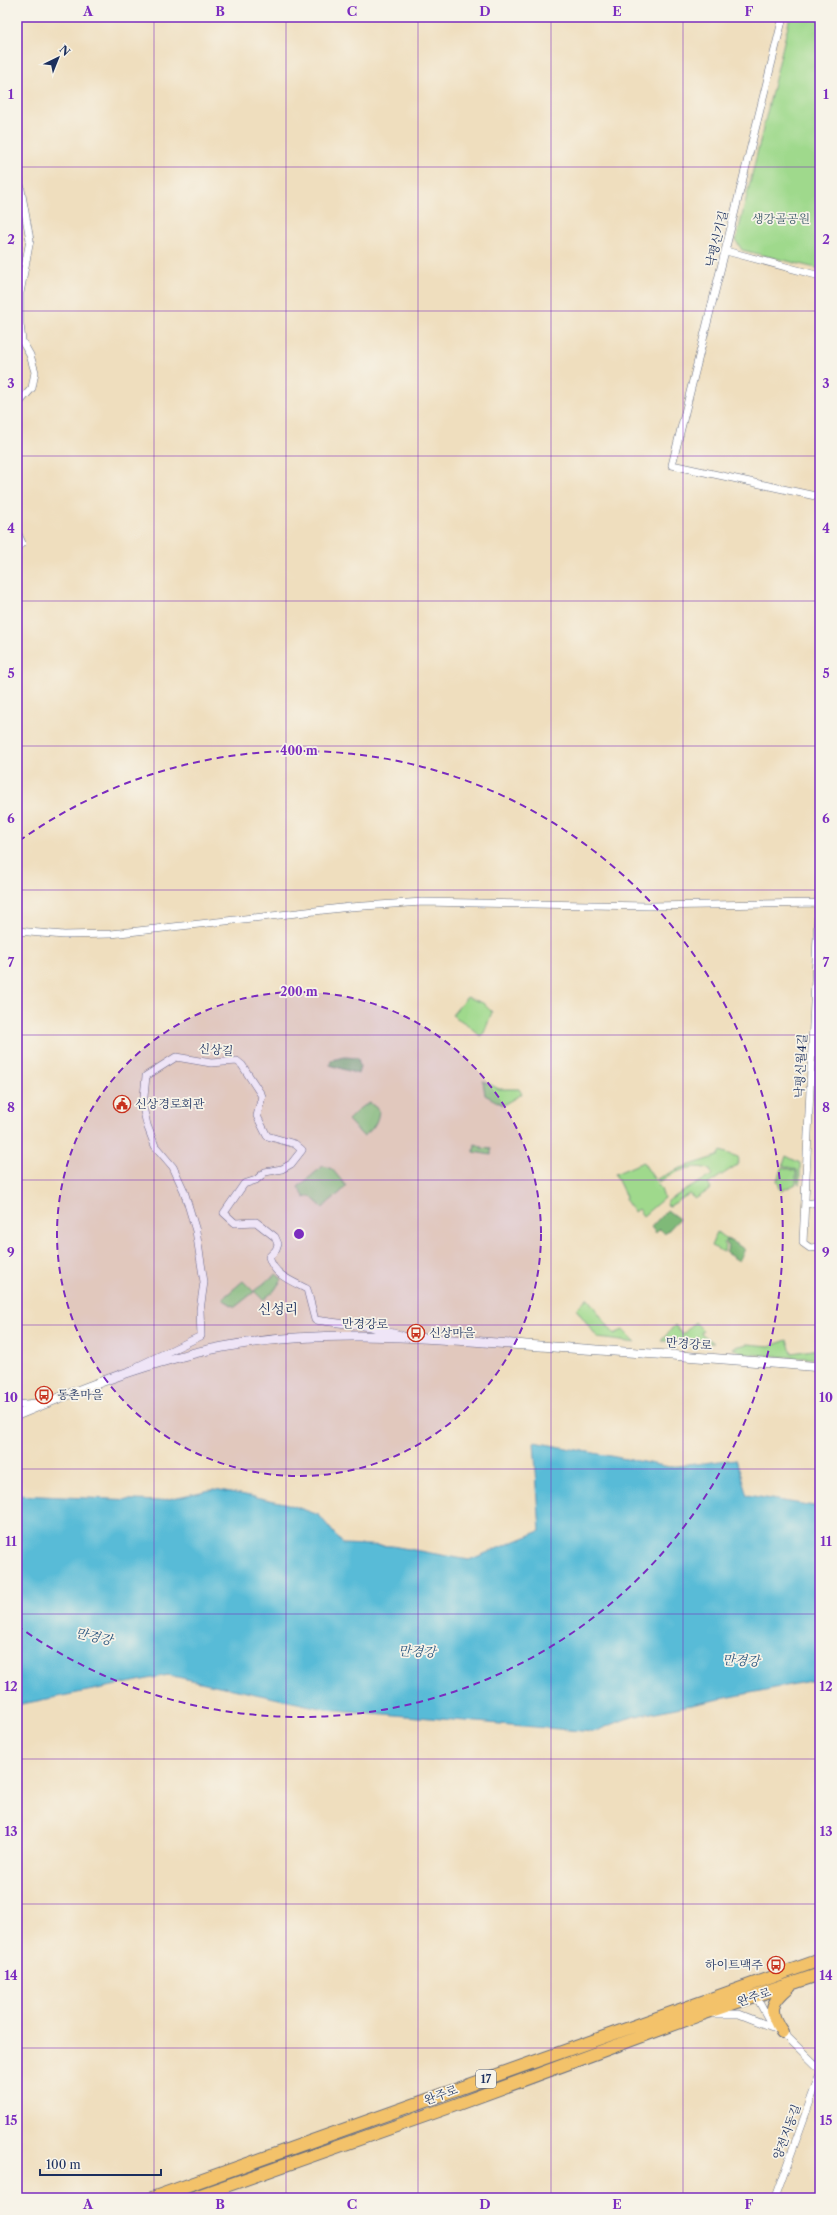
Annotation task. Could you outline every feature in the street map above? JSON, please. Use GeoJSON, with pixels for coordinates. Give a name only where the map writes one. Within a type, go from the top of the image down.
{"type":"FeatureCollection","features":[{"type":"Feature","properties":{"kind":"main road","name":"완주로"},"geometry":{"type":"LineString","coordinates":[[152,2198],[820,1960]]}},
{"type":"Feature","properties":{"kind":"main road","name":"완주로"},"geometry":{"type":"LineString","coordinates":[[192,2198],[450,2107],[702,2014],[820,1974]]}},
{"type":"Feature","properties":{"kind":"main road"},"geometry":{"type":"LineString","coordinates":[[782,2032],[773,2019],[772,2010],[774,2002],[791,1985]]}},
{"type":"Feature","properties":{"kind":"street","name":"낙평신기길"},"geometry":{"type":"LineString","coordinates":[[783,17],[672,465],[820,497]]}},
{"type":"Feature","properties":{"kind":"street"},"geometry":{"type":"LineString","coordinates":[[17,167],[30,240],[20,293],[20,324],[22,341],[34,364],[35,380],[32,388],[17,405]]}},
{"type":"Feature","properties":{"kind":"street"},"geometry":{"type":"LineString","coordinates":[[726,251],[820,276]]}},
{"type":"Feature","properties":{"kind":"street"},"geometry":{"type":"LineString","coordinates":[[17,532],[22,543],[17,548]]}},
{"type":"Feature","properties":{"kind":"street","name":"낙평신월4길"},"geometry":{"type":"LineString","coordinates":[[820,871],[817,1042],[803,1243],[810,1248],[820,1247]]}},
{"type":"Feature","properties":{"kind":"street"},"geometry":{"type":"LineString","coordinates":[[17,931],[57,935],[111,934],[350,907],[422,902],[649,906],[819,903]]}},
{"type":"Feature","properties":{"kind":"street","name":"신상길"},"geometry":{"type":"LineString","coordinates":[[111,1378],[201,1336],[200,1310],[204,1282],[193,1217],[184,1191],[173,1168],[155,1146],[147,1125],[143,1107],[146,1076],[176,1057],[211,1063],[231,1060],[237,1061],[242,1065],[262,1096],[257,1116],[267,1136],[296,1144],[302,1150],[291,1164],[282,1169],[265,1172],[256,1180],[244,1184],[224,1213],[228,1218],[235,1223],[242,1224],[256,1222],[275,1237],[278,1244],[276,1250],[269,1257],[271,1263],[284,1278],[307,1289],[316,1320],[370,1327],[413,1338]]}},
{"type":"Feature","properties":{"kind":"street"},"geometry":{"type":"LineString","coordinates":[[806,1204],[820,1202]]}},
{"type":"Feature","properties":{"kind":"street","name":"만경강로"},"geometry":{"type":"LineString","coordinates":[[17,1416],[111,1378],[158,1363],[222,1347],[248,1343],[334,1336],[413,1338],[740,1360],[820,1367]]}},
{"type":"Feature","properties":{"kind":"street"},"geometry":{"type":"LineString","coordinates":[[17,1405],[51,1401]]}},
{"type":"Feature","properties":{"kind":"street"},"geometry":{"type":"LineString","coordinates":[[751,1984],[768,2018],[820,2068]]}},
{"type":"Feature","properties":{"kind":"street"},"geometry":{"type":"LineString","coordinates":[[702,2014],[740,2014],[762,2022],[782,2032]]}},
{"type":"Feature","properties":{"kind":"street","name":"양전지동길"},"geometry":{"type":"LineString","coordinates":[[775,2198],[820,2074]]}},
{"type":"Feature","properties":{"kind":"green space","name":"생강골공원"},"geometry":{"type":"Polygon","coordinates":[[[790,17],[820,17],[820,269],[742,250],[736,241],[790,17]]]}},
{"type":"Feature","properties":{"kind":"green space"},"geometry":{"type":"Polygon","coordinates":[[[467,997],[483,1003],[492,1012],[484,1033],[480,1036],[468,1025],[452,1015],[467,997]]]}},
{"type":"Feature","properties":{"kind":"green space"},"geometry":{"type":"Polygon","coordinates":[[[345,1057],[358,1058],[360,1067],[358,1074],[330,1065],[331,1060],[345,1057]]]}},
{"type":"Feature","properties":{"kind":"green space"},"geometry":{"type":"Polygon","coordinates":[[[483,1081],[499,1089],[519,1089],[522,1094],[503,1105],[485,1095],[483,1081]]]}},
{"type":"Feature","properties":{"kind":"green space"},"geometry":{"type":"Polygon","coordinates":[[[370,1103],[379,1110],[376,1122],[370,1131],[363,1136],[348,1120],[360,1108],[370,1103]]]}},
{"type":"Feature","properties":{"kind":"green space"},"geometry":{"type":"Polygon","coordinates":[[[475,1144],[481,1146],[481,1148],[491,1149],[491,1155],[474,1152],[475,1144]]]}},
{"type":"Feature","properties":{"kind":"green space"},"geometry":{"type":"Polygon","coordinates":[[[721,1151],[738,1157],[739,1160],[737,1165],[708,1184],[711,1189],[695,1199],[689,1194],[670,1206],[667,1205],[667,1201],[712,1175],[710,1170],[697,1167],[677,1172],[659,1182],[657,1179],[678,1169],[718,1156],[721,1151]]]}},
{"type":"Feature","properties":{"kind":"green space"},"geometry":{"type":"Polygon","coordinates":[[[786,1156],[800,1163],[800,1184],[798,1183],[797,1170],[783,1165],[786,1156]]]}},
{"type":"Feature","properties":{"kind":"green space"},"geometry":{"type":"Polygon","coordinates":[[[643,1162],[661,1189],[664,1198],[643,1216],[638,1209],[634,1212],[625,1199],[626,1197],[615,1174],[643,1162]]]}},
{"type":"Feature","properties":{"kind":"green space"},"geometry":{"type":"Polygon","coordinates":[[[323,1166],[332,1169],[346,1186],[323,1208],[310,1196],[305,1198],[298,1187],[323,1166]]]}},
{"type":"Feature","properties":{"kind":"green space"},"geometry":{"type":"Polygon","coordinates":[[[783,1167],[796,1171],[796,1184],[781,1191],[777,1180],[783,1167]]]}},
{"type":"Feature","properties":{"kind":"green space"},"geometry":{"type":"Polygon","coordinates":[[[667,1210],[679,1219],[665,1234],[660,1229],[656,1233],[651,1227],[667,1210]]]}},
{"type":"Feature","properties":{"kind":"green space"},"geometry":{"type":"Polygon","coordinates":[[[717,1232],[726,1239],[724,1244],[726,1246],[724,1252],[711,1246],[717,1232]]]}},
{"type":"Feature","properties":{"kind":"green space"},"geometry":{"type":"Polygon","coordinates":[[[727,1239],[745,1249],[739,1261],[726,1253],[729,1246],[726,1244],[727,1239]]]}},
{"type":"Feature","properties":{"kind":"green space"},"geometry":{"type":"Polygon","coordinates":[[[276,1274],[282,1279],[274,1291],[263,1300],[254,1291],[276,1274]]]}},
{"type":"Feature","properties":{"kind":"green space"},"geometry":{"type":"Polygon","coordinates":[[[243,1281],[254,1292],[235,1307],[222,1299],[243,1281]]]}},
{"type":"Feature","properties":{"kind":"green space"},"geometry":{"type":"Polygon","coordinates":[[[586,1299],[588,1299],[614,1334],[623,1330],[636,1343],[598,1338],[576,1309],[586,1299]]]}},
{"type":"Feature","properties":{"kind":"green space"},"geometry":{"type":"Polygon","coordinates":[[[695,1322],[703,1330],[701,1333],[714,1343],[661,1341],[675,1325],[683,1334],[695,1322]]]}},
{"type":"Feature","properties":{"kind":"green space"},"geometry":{"type":"Polygon","coordinates":[[[787,1340],[792,1353],[820,1349],[820,1359],[745,1354],[732,1348],[747,1344],[770,1346],[787,1340]]]}},
{"type":"Feature","properties":{"kind":"water","name":"만경강"},"geometry":{"type":"Polygon","coordinates":[[[534,1442],[670,1467],[736,1459],[747,1495],[820,1507],[820,1679],[631,1717],[593,1732],[325,1709],[168,1675],[17,1705],[17,1495],[159,1501],[215,1489],[285,1503],[319,1515],[343,1544],[392,1546],[469,1560],[540,1531],[534,1442]]]}},
{"type":"Feature","properties":{"kind":"place","name":"신상경로회관"},"geometry":{"type":"Point","coordinates":[122,1104]}},
{"type":"Feature","properties":{"kind":"place","name":"신상마을"},"geometry":{"type":"Point","coordinates":[416,1333]}},
{"type":"Feature","properties":{"kind":"place","name":"동촌마을"},"geometry":{"type":"Point","coordinates":[44,1395]}},
{"type":"Feature","properties":{"kind":"place","name":"하이트맥주"},"geometry":{"type":"Point","coordinates":[776,1965]}},
{"type":"Feature","properties":{"kind":"district","name":"신성리"},"geometry":{"type":"Point","coordinates":[278,1309]}}]}
